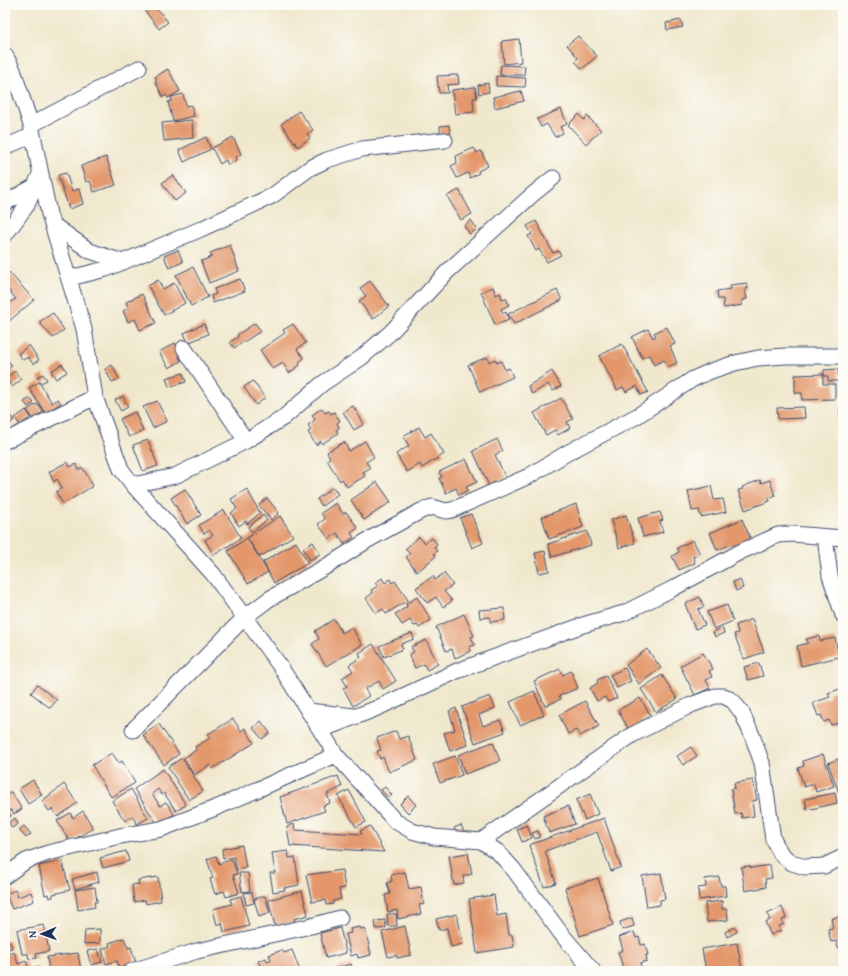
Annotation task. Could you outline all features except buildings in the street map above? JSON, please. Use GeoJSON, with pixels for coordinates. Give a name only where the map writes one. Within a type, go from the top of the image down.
{"type":"FeatureCollection","features":[{"type":"Feature","properties":{"kind":"street"},"geometry":{"type":"LineString","coordinates":[[5,55],[13,70],[32,130],[38,179],[70,278],[84,329],[95,397],[121,469],[133,485],[204,563],[280,666],[336,755],[395,821],[412,831],[434,837],[481,841],[498,852],[514,870],[563,936],[593,971]]}},
{"type":"Feature","properties":{"kind":"street"},"geometry":{"type":"LineString","coordinates":[[5,147],[139,68]]}},
{"type":"Feature","properties":{"kind":"street"},"geometry":{"type":"LineString","coordinates":[[70,278],[106,269],[201,229],[272,196],[310,168],[327,160],[362,149],[444,140]]}},
{"type":"Feature","properties":{"kind":"street"},"geometry":{"type":"LineString","coordinates":[[133,485],[175,476],[246,441],[283,418],[322,384],[360,358],[390,333],[448,271],[532,195],[554,178]]}},
{"type":"Feature","properties":{"kind":"street"},"geometry":{"type":"LineString","coordinates":[[5,203],[38,179]]}},
{"type":"Feature","properties":{"kind":"street"},"geometry":{"type":"LineString","coordinates":[[5,235],[27,205],[38,179]]}},
{"type":"Feature","properties":{"kind":"street"},"geometry":{"type":"LineString","coordinates":[[52,224],[90,251],[123,262]]}},
{"type":"Feature","properties":{"kind":"street"},"geometry":{"type":"LineString","coordinates":[[184,348],[246,441]]}},
{"type":"Feature","properties":{"kind":"street"},"geometry":{"type":"LineString","coordinates":[[133,730],[245,617],[269,599],[332,563],[368,540],[421,511],[432,507],[446,511],[452,510],[530,476],[567,453],[637,416],[693,379],[735,363],[758,358],[785,356],[843,356]]}},
{"type":"Feature","properties":{"kind":"street"},"geometry":{"type":"LineString","coordinates":[[5,441],[95,397]]}},
{"type":"Feature","properties":{"kind":"street"},"geometry":{"type":"LineString","coordinates":[[321,730],[457,671],[583,625],[624,613],[740,552],[778,535],[792,534],[843,538]]}},
{"type":"Feature","properties":{"kind":"street"},"geometry":{"type":"LineString","coordinates":[[824,537],[830,576],[843,615]]}},
{"type":"Feature","properties":{"kind":"street"},"geometry":{"type":"LineString","coordinates":[[481,841],[632,735],[691,705],[715,696],[724,696],[733,701],[742,713],[760,756],[773,839],[781,854],[792,863],[805,867],[824,866],[843,857]]}},
{"type":"Feature","properties":{"kind":"street"},"geometry":{"type":"LineString","coordinates":[[308,711],[356,716]]}},
{"type":"Feature","properties":{"kind":"street"},"geometry":{"type":"LineString","coordinates":[[5,876],[26,861],[48,853],[120,836],[161,829],[218,807],[336,755]]}},
{"type":"Feature","properties":{"kind":"street"},"geometry":{"type":"LineString","coordinates":[[132,971],[197,951],[311,926],[340,918]]}}]}
